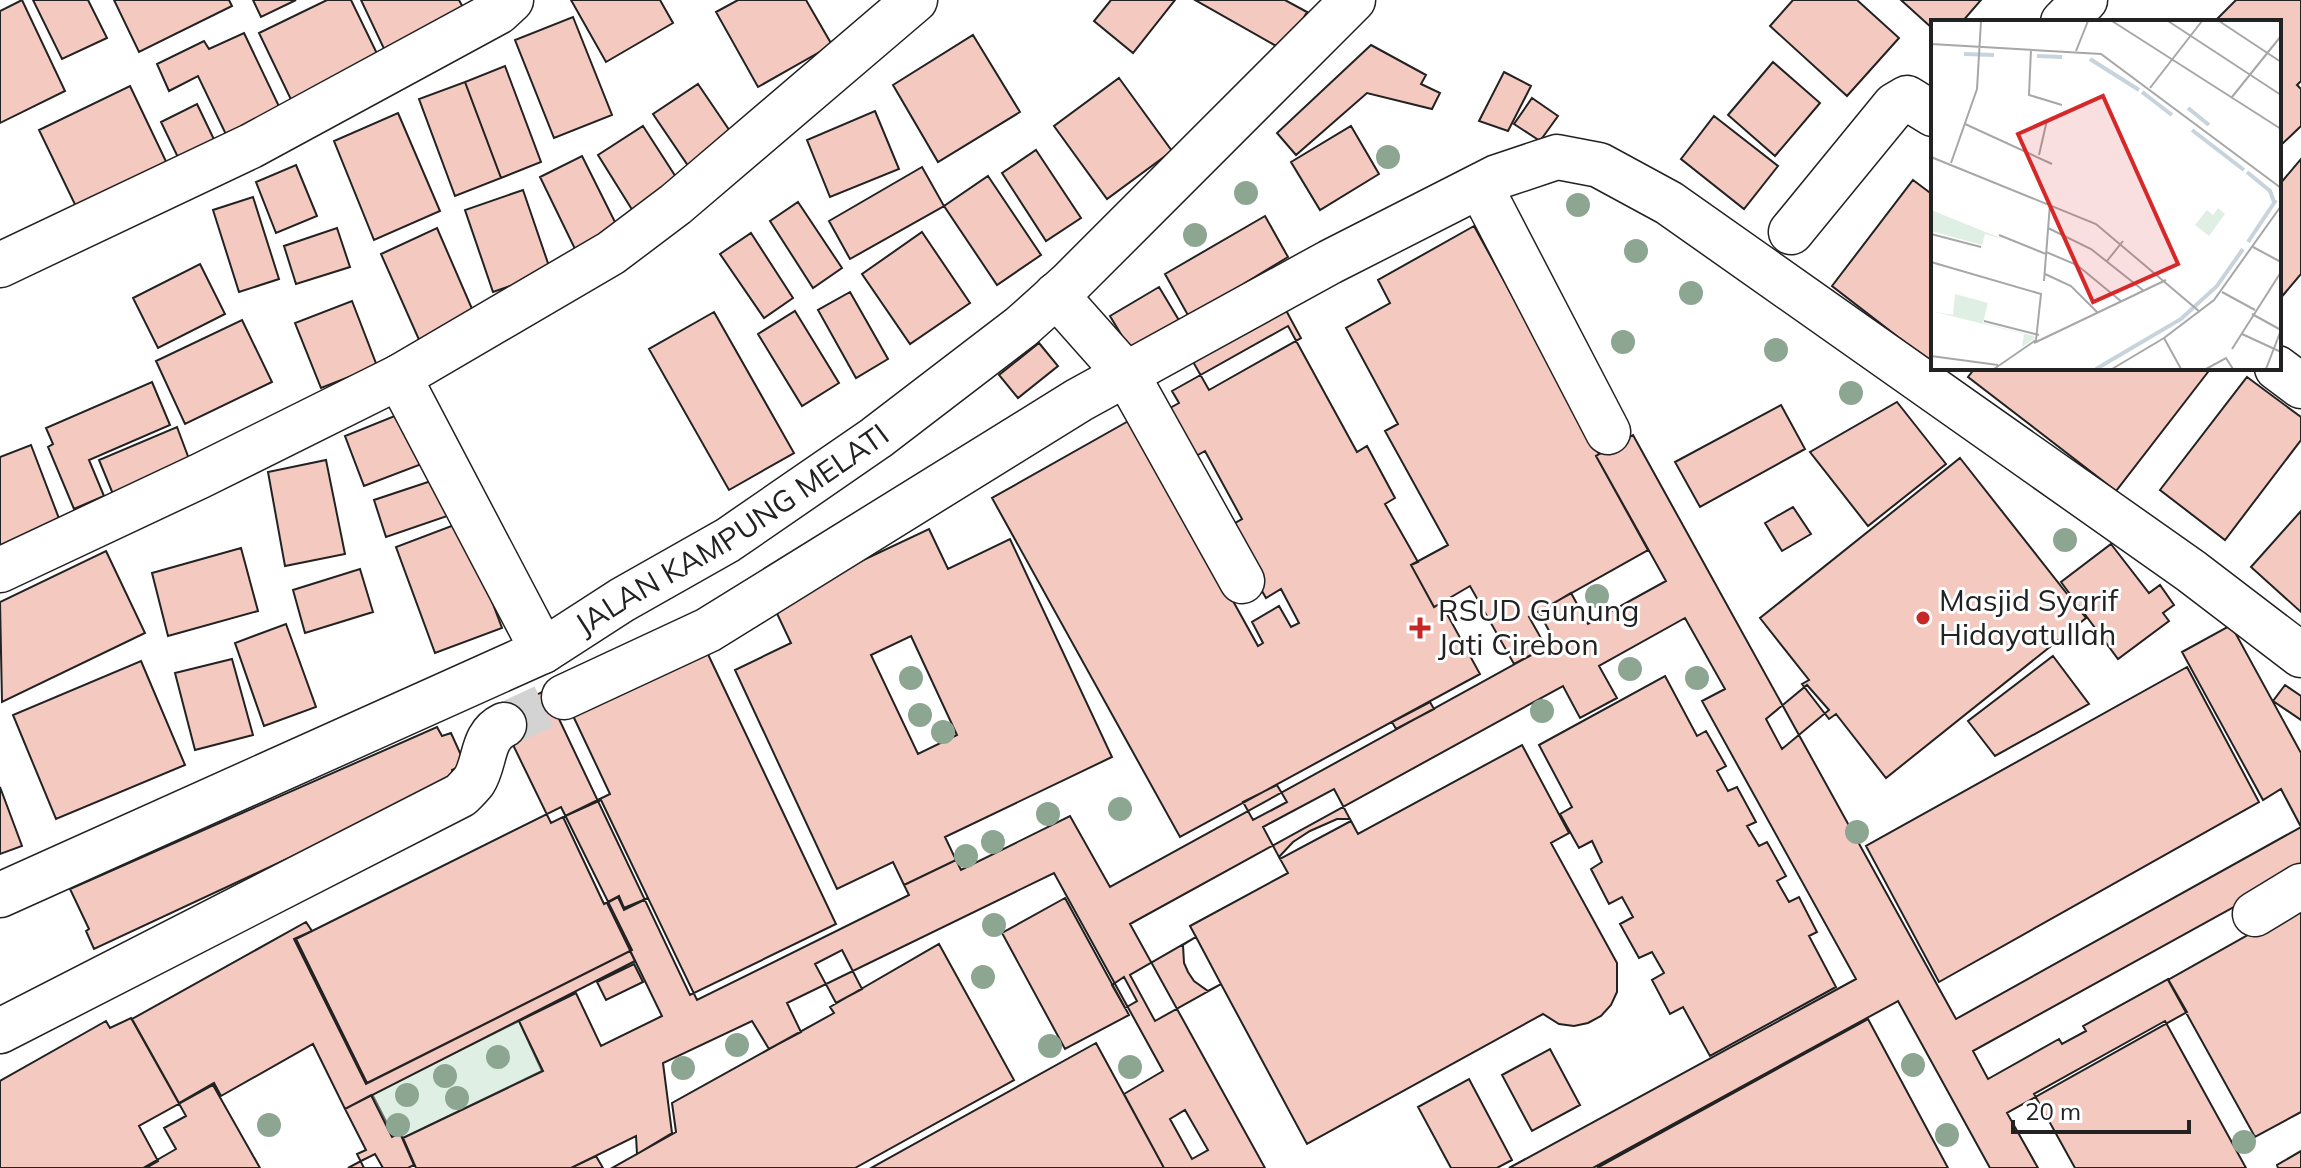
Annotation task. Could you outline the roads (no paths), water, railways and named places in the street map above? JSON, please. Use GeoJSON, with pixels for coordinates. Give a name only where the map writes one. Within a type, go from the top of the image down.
{"type":"FeatureCollection","features":[{"type":"Feature","properties":{"kind":"street"},"geometry":{"type":"LineString","coordinates":[[0,265],[251,146],[498,12],[511,0]]}},
{"type":"Feature","properties":{"kind":"street"},"geometry":{"type":"LineString","coordinates":[[0,570],[200,476],[399,377],[611,253],[676,204],[915,0]]}},
{"type":"Feature","properties":{"kind":"street"},"geometry":{"type":"LineString","coordinates":[[2065,20],[2085,0]]}},
{"type":"Feature","properties":{"kind":"street","name":"JALAN KAMPUNG MELATI"},"geometry":{"type":"LineString","coordinates":[[0,895],[543,651],[622,600],[728,540],[841,462],[1009,336],[1056,295],[1343,2]]}},
{"type":"Feature","properties":{"kind":"street"},"geometry":{"type":"LineString","coordinates":[[1791,232],[1895,105],[1907,98],[1931,113]]}},
{"type":"Feature","properties":{"kind":"street"},"geometry":{"type":"LineString","coordinates":[[564,697],[708,630],[1079,400],[1330,262],[1497,177],[1557,157],[1599,165],[1669,203],[2191,571],[2301,655]]}},
{"type":"Feature","properties":{"kind":"street"},"geometry":{"type":"LineString","coordinates":[[1480,186],[1608,432]]}},
{"type":"Feature","properties":{"kind":"street"},"geometry":{"type":"LineString","coordinates":[[1056,295],[1127,375],[1242,581]]}},
{"type":"Feature","properties":{"kind":"street"},"geometry":{"type":"LineString","coordinates":[[2280,370],[2301,386]]}},
{"type":"Feature","properties":{"kind":"street"},"geometry":{"type":"LineString","coordinates":[[399,377],[543,651]]}},
{"type":"Feature","properties":{"kind":"street"},"geometry":{"type":"LineString","coordinates":[[0,1031],[461,795],[474,780],[485,746],[494,730],[504,725]]}},
{"type":"Feature","properties":{"kind":"street"},"geometry":{"type":"LineString","coordinates":[[2255,914],[2301,886]]}},
{"type":"Feature","properties":{"kind":"tunnel"},"geometry":{"type":"LineString","coordinates":[[504,725],[564,697]]}},
{"type":"Feature","properties":{"kind":"place","name":"Masjid Syarif Hidayatullah"},"geometry":{"type":"Point","coordinates":[1923,618]}},
{"type":"Feature","properties":{"kind":"place","name":"RSUD Gunung Jati Cirebon"},"geometry":{"type":"Point","coordinates":[1420,628]}}]}
